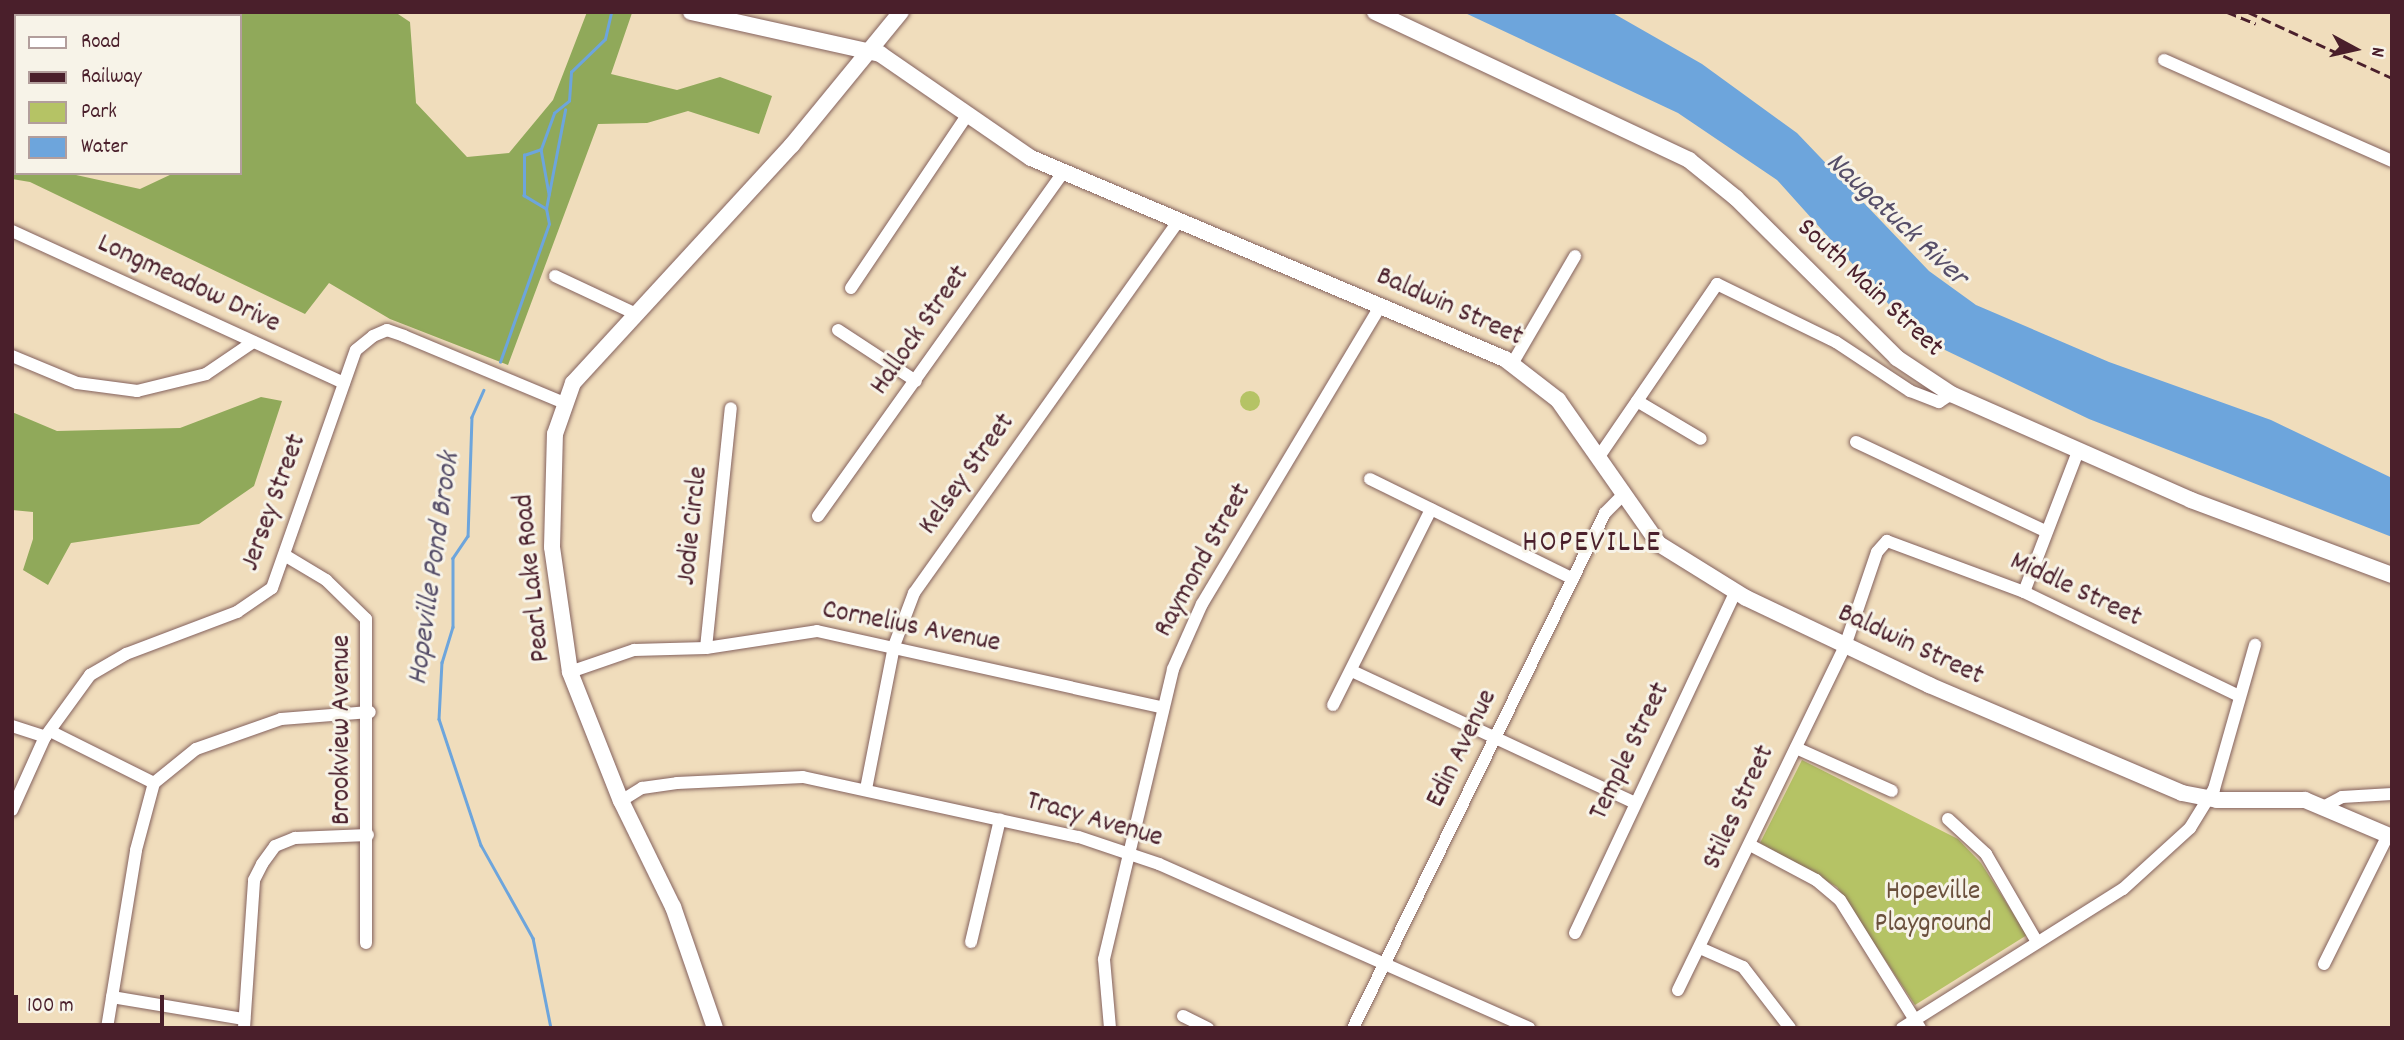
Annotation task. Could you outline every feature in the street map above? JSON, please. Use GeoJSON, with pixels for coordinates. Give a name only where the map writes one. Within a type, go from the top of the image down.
{"type":"FeatureCollection","features":[{"type":"Feature","properties":{"kind":"main road","name":"Baldwin Street"},"geometry":{"type":"LineString","coordinates":[[691,12],[873,51],[965,117],[1063,172],[1513,364],[1558,400],[1623,495],[1674,558],[1735,593],[1845,646],[2127,771],[2210,799],[2294,798],[2325,806],[2390,836]]}},
{"type":"Feature","properties":{"kind":"main road"},"geometry":{"type":"LineString","coordinates":[[562,402],[634,313],[873,51],[901,12]]}},
{"type":"Feature","properties":{"kind":"main road","name":"South Main Street"},"geometry":{"type":"LineString","coordinates":[[1379,13],[1689,160],[1736,198],[1888,349],[1951,394],[2078,451],[2392,575]]}},
{"type":"Feature","properties":{"kind":"main road","name":"Pearl Lake Road"},"geometry":{"type":"LineString","coordinates":[[562,402],[551,475],[552,547],[570,672],[621,801],[673,907],[715,1028]]}},
{"type":"Feature","properties":{"kind":"street"},"geometry":{"type":"LineString","coordinates":[[2164,60],[2392,161]]}},
{"type":"Feature","properties":{"kind":"street"},"geometry":{"type":"LineString","coordinates":[[851,288],[965,117]]}},
{"type":"Feature","properties":{"kind":"street","name":"Hallock Street"},"geometry":{"type":"LineString","coordinates":[[818,516],[1063,172]]}},
{"type":"Feature","properties":{"kind":"street","name":"Kelsey Street"},"geometry":{"type":"LineString","coordinates":[[866,789],[894,646],[929,570],[1178,221]]}},
{"type":"Feature","properties":{"kind":"street","name":"Longmeadow Drive"},"geometry":{"type":"LineString","coordinates":[[12,231],[344,383]]}},
{"type":"Feature","properties":{"kind":"street"},"geometry":{"type":"LineString","coordinates":[[1513,364],[1575,256]]}},
{"type":"Feature","properties":{"kind":"street"},"geometry":{"type":"LineString","coordinates":[[555,276],[634,313]]}},
{"type":"Feature","properties":{"kind":"street"},"geometry":{"type":"LineString","coordinates":[[1598,458],[1717,284],[1836,342],[1910,391],[1939,402],[1951,394]]}},
{"type":"Feature","properties":{"kind":"street","name":"Raymond Street"},"geometry":{"type":"LineString","coordinates":[[1110,1028],[1104,959],[1160,706],[1202,604],[1380,306]]}},
{"type":"Feature","properties":{"kind":"street","name":"Jersey Street"},"geometry":{"type":"LineString","coordinates":[[12,810],[48,734],[90,676],[260,600],[286,556],[356,350],[387,330],[562,402]]}},
{"type":"Feature","properties":{"kind":"street"},"geometry":{"type":"LineString","coordinates":[[838,330],[916,381]]}},
{"type":"Feature","properties":{"kind":"street"},"geometry":{"type":"LineString","coordinates":[[12,356],[76,383],[138,391],[206,374],[253,342]]}},
{"type":"Feature","properties":{"kind":"street"},"geometry":{"type":"LineString","coordinates":[[1637,401],[1701,439]]}},
{"type":"Feature","properties":{"kind":"street","name":"Jodie Circle"},"geometry":{"type":"LineString","coordinates":[[706,648],[731,408]]}},
{"type":"Feature","properties":{"kind":"street"},"geometry":{"type":"LineString","coordinates":[[1856,442],[2045,531]]}},
{"type":"Feature","properties":{"kind":"street"},"geometry":{"type":"LineString","coordinates":[[2024,592],[2045,531],[2078,451]]}},
{"type":"Feature","properties":{"kind":"street"},"geometry":{"type":"LineString","coordinates":[[1370,479],[1573,579]]}},
{"type":"Feature","properties":{"kind":"street","name":"Edin Avenue"},"geometry":{"type":"LineString","coordinates":[[1353,1028],[1605,513],[1623,495]]}},
{"type":"Feature","properties":{"kind":"street"},"geometry":{"type":"LineString","coordinates":[[1333,705],[1431,509]]}},
{"type":"Feature","properties":{"kind":"street","name":"Middle Street"},"geometry":{"type":"LineString","coordinates":[[1887,541],[2024,592],[2239,696]]}},
{"type":"Feature","properties":{"kind":"street","name":"Stiles Street"},"geometry":{"type":"LineString","coordinates":[[1678,990],[1751,845],[1845,646],[1887,541]]}},
{"type":"Feature","properties":{"kind":"street","name":"Brookview Avenue"},"geometry":{"type":"LineString","coordinates":[[286,556],[326,580],[366,619],[370,712],[366,943]]}},
{"type":"Feature","properties":{"kind":"street","name":"Temple Street"},"geometry":{"type":"LineString","coordinates":[[1575,933],[1633,802],[1735,593]]}},
{"type":"Feature","properties":{"kind":"street","name":"Cornelius Avenue"},"geometry":{"type":"LineString","coordinates":[[570,672],[634,650],[706,648],[817,631],[1160,706]]}},
{"type":"Feature","properties":{"kind":"street"},"geometry":{"type":"LineString","coordinates":[[1902,1028],[1918,1023],[2037,942],[2134,881],[2210,799],[2255,645]]}},
{"type":"Feature","properties":{"kind":"street"},"geometry":{"type":"LineString","coordinates":[[1352,671],[1633,802]]}},
{"type":"Feature","properties":{"kind":"street"},"geometry":{"type":"LineString","coordinates":[[107,1028],[141,819],[154,783],[196,749],[268,724],[308,713],[370,712]]}},
{"type":"Feature","properties":{"kind":"street"},"geometry":{"type":"LineString","coordinates":[[12,726],[48,734],[154,783]]}},
{"type":"Feature","properties":{"kind":"street"},"geometry":{"type":"LineString","coordinates":[[1796,748],[1892,791]]}},
{"type":"Feature","properties":{"kind":"street","name":"Tracy Avenue"},"geometry":{"type":"LineString","coordinates":[[621,801],[642,788],[770,777],[866,789],[1000,819],[1127,851],[1384,967],[1529,1028]]}},
{"type":"Feature","properties":{"kind":"street"},"geometry":{"type":"LineString","coordinates":[[2325,806],[2342,797],[2392,794]]}},
{"type":"Feature","properties":{"kind":"street"},"geometry":{"type":"LineString","coordinates":[[971,942],[1000,819]]}},
{"type":"Feature","properties":{"kind":"street"},"geometry":{"type":"LineString","coordinates":[[1948,819],[1986,854],[2037,942]]}},
{"type":"Feature","properties":{"kind":"street"},"geometry":{"type":"LineString","coordinates":[[112,998],[244,1023],[254,880],[262,863],[275,846],[295,838],[368,835]]}},
{"type":"Feature","properties":{"kind":"street"},"geometry":{"type":"LineString","coordinates":[[2324,964],[2390,836]]}},
{"type":"Feature","properties":{"kind":"street"},"geometry":{"type":"LineString","coordinates":[[1751,845],[1840,900],[1918,1023]]}},
{"type":"Feature","properties":{"kind":"street"},"geometry":{"type":"LineString","coordinates":[[1700,948],[1743,967],[1790,1028]]}},
{"type":"Feature","properties":{"kind":"street"},"geometry":{"type":"LineString","coordinates":[[1183,1016],[1208,1028]]}},
{"type":"Feature","properties":{"kind":"green space"},"geometry":{"type":"Polygon","coordinates":[[[194,12],[395,12],[410,22],[416,103],[467,157],[509,153],[553,100],[587,12],[632,13],[611,74],[677,90],[720,77],[772,96],[759,134],[688,111],[647,123],[598,124],[508,365],[390,319],[329,283],[305,314],[30,182],[12,179],[12,158],[14,175],[76,175],[140,189],[170,175],[242,175],[242,14],[194,12]]]}},
{"type":"Feature","properties":{"kind":"green space"},"geometry":{"type":"Polygon","coordinates":[[[1250,391],[1257,394],[1260,401],[1257,408],[1250,411],[1243,408],[1240,401],[1243,394],[1250,391]]]}},
{"type":"Feature","properties":{"kind":"green space"},"geometry":{"type":"Polygon","coordinates":[[[261,397],[282,401],[254,486],[199,524],[71,543],[48,585],[23,570],[33,539],[33,512],[12,510],[12,412],[57,431],[180,428],[261,397]]]}},
{"type":"Feature","properties":{"kind":"green space","name":"Hopeville Playground"},"geometry":{"type":"Polygon","coordinates":[[[1802,760],[1958,839],[1981,863],[2027,935],[1915,1005],[1837,887],[1760,843],[1802,760]]]}},
{"type":"Feature","properties":{"kind":"water"},"geometry":{"type":"Polygon","coordinates":[[[1463,12],[1611,12],[1702,64],[1797,133],[1929,271],[1976,305],[2109,362],[2271,420],[2392,478],[2392,537],[2089,419],[1945,350],[1903,320],[1777,180],[1678,113],[1463,12]]]}},
{"type":"Feature","properties":{"kind":"waterway","name":"Hopeville Pond Brook"},"geometry":{"type":"LineString","coordinates":[[500,362],[549,224],[546,209],[524,196],[524,155],[541,149],[554,113],[569,101],[571,72],[605,39],[611,12]]}},
{"type":"Feature","properties":{"kind":"waterway"},"geometry":{"type":"LineString","coordinates":[[546,209],[565,110]]}},
{"type":"Feature","properties":{"kind":"waterway"},"geometry":{"type":"LineString","coordinates":[[541,149],[549,194]]}},
{"type":"Feature","properties":{"kind":"waterway","name":"Hopeville Pond Brook"},"geometry":{"type":"LineString","coordinates":[[484,390],[472,417],[468,536],[453,558],[453,627],[442,662],[439,719],[481,845],[533,938],[551,1028]]}},
{"type":"Feature","properties":{"kind":"railway"},"geometry":{"type":"LineString","coordinates":[[2227,12],[2256,24]]}},
{"type":"Feature","properties":{"kind":"railway"},"geometry":{"type":"LineString","coordinates":[[2248,12],[2392,78]]}},
{"type":"Feature","properties":{"kind":"district","name":"HOPEVILLE"},"geometry":{"type":"Point","coordinates":[1592,545]}},
{"type":"Feature","properties":{"kind":"water label","name":"Naugatuck River"},"geometry":{"type":"Point","coordinates":[1895,221]}}]}
